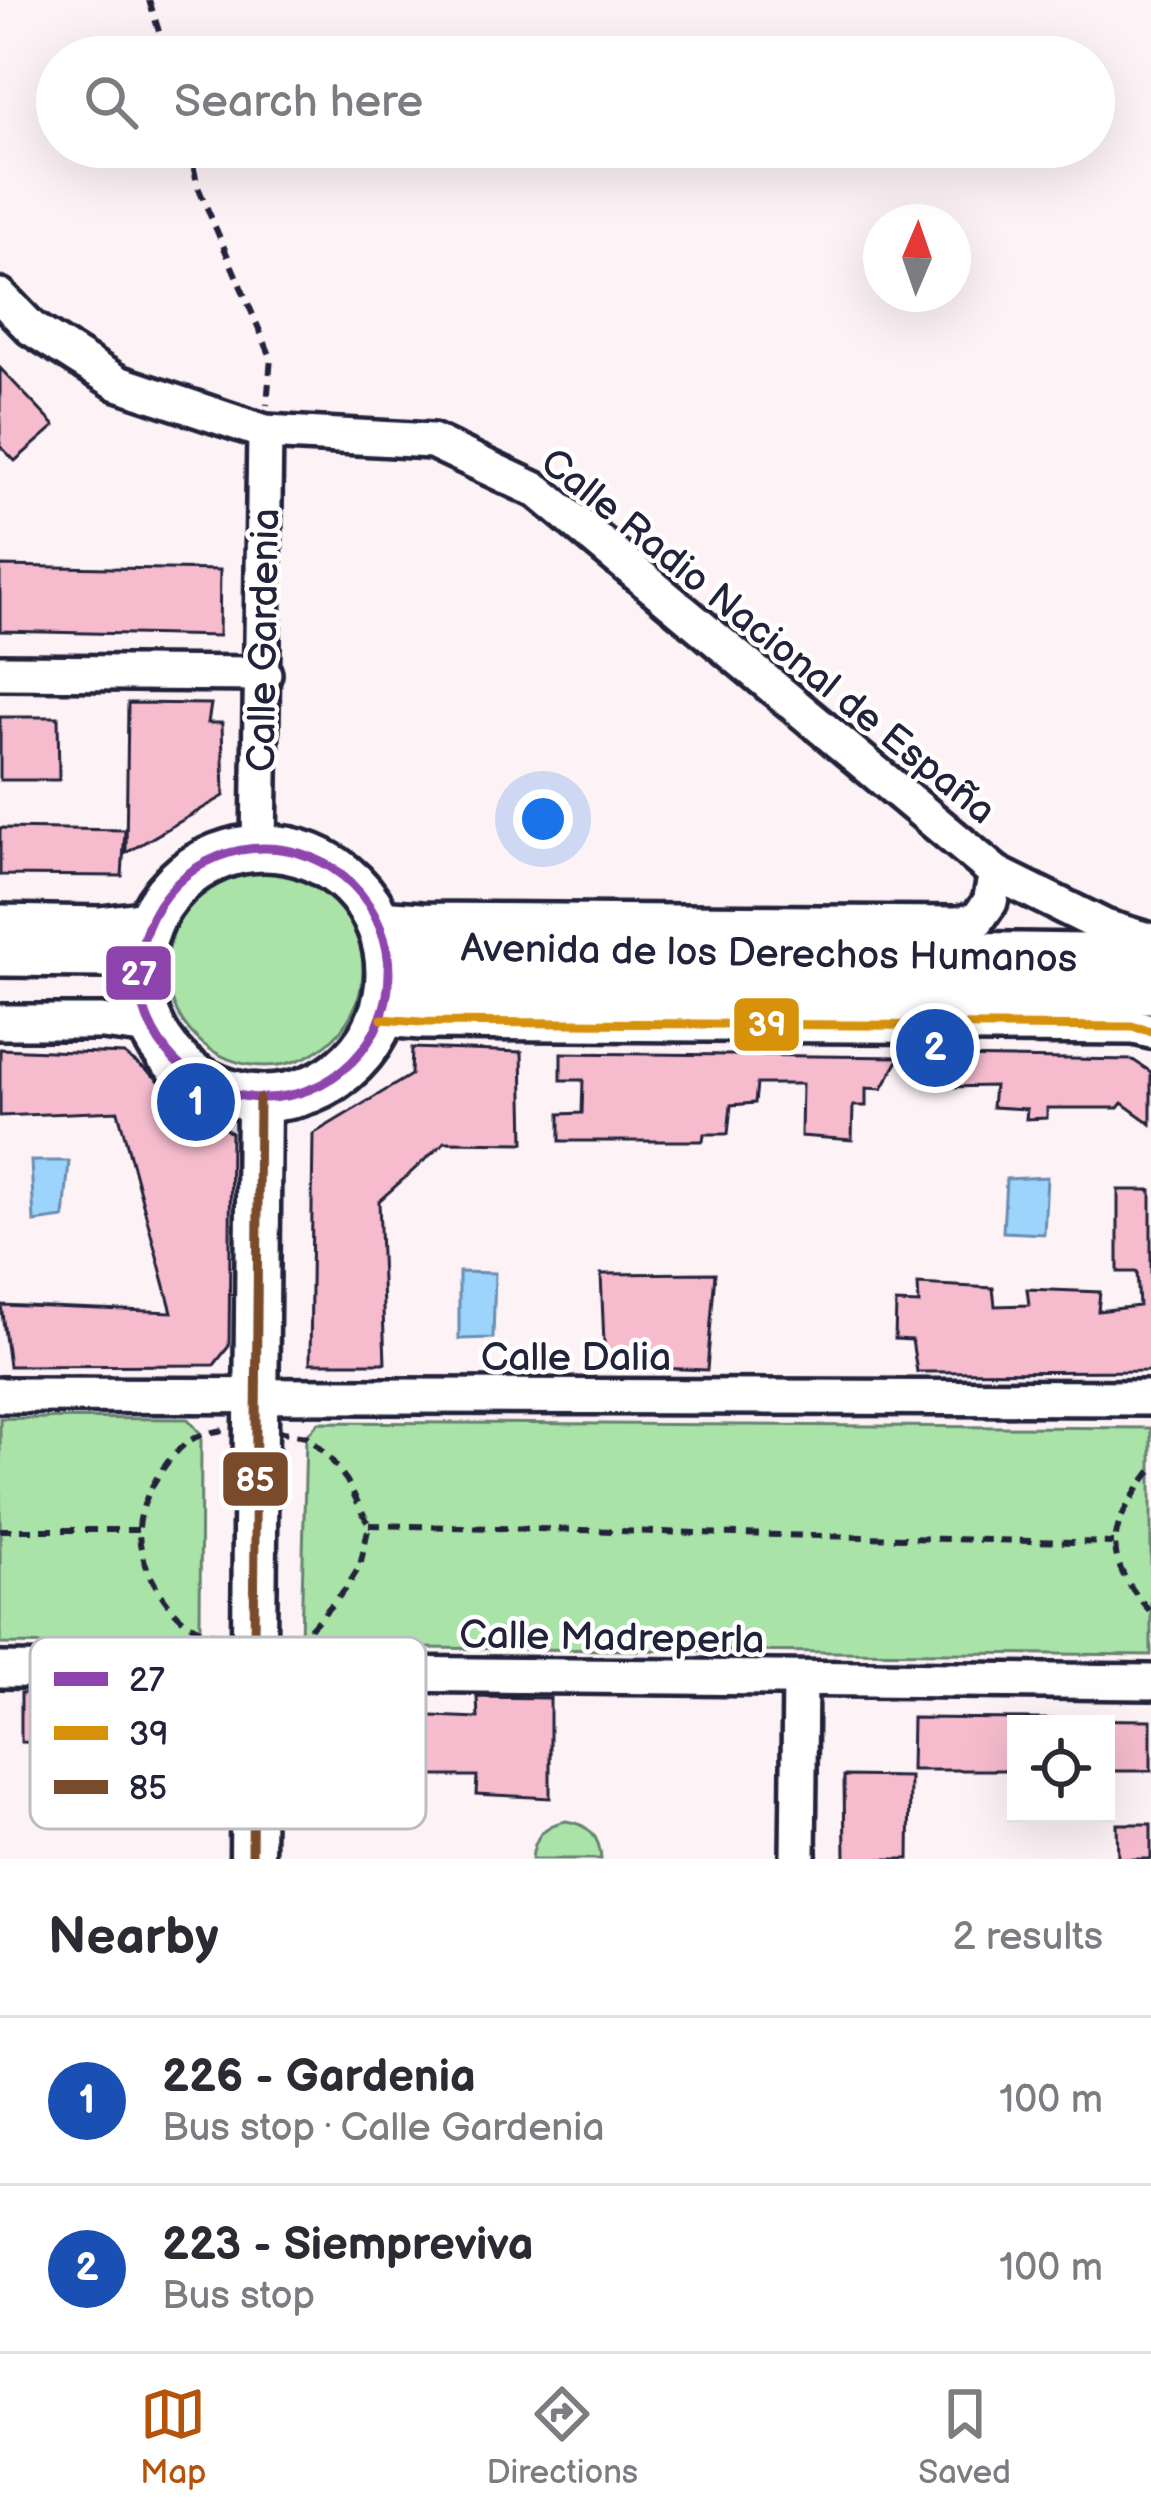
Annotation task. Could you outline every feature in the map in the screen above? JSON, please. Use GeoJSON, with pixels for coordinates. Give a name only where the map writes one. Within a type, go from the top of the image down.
{"type":"FeatureCollection","features":[{"type":"Feature","properties":{"kind":"main road"},"geometry":{"type":"LineString","coordinates":[[259,848],[295,851],[328,865],[356,887],[384,965],[362,1052],[334,1078],[298,1095],[259,1099],[225,1093],[195,1078],[169,1056],[145,970],[169,890],[195,868],[226,853],[259,848]]}},
{"type":"Feature","properties":{"kind":"main road","name":"Avenida de los Derechos Humanos"},"geometry":{"type":"LineString","coordinates":[[384,965],[422,947],[1151,958]]}},
{"type":"Feature","properties":{"kind":"main road"},"geometry":{"type":"LineString","coordinates":[[0,952],[104,954],[145,970]]}},
{"type":"Feature","properties":{"kind":"main road","name":"Avenida de los Derechos Humanos"},"geometry":{"type":"LineString","coordinates":[[384,965],[420,985],[1151,990]]}},
{"type":"Feature","properties":{"kind":"main road"},"geometry":{"type":"LineString","coordinates":[[0,983],[104,983],[145,970]]}},
{"type":"Feature","properties":{"kind":"street","name":"Calle Radio Nacional de España"},"geometry":{"type":"LineString","coordinates":[[0,296],[32,328],[118,383],[265,432],[432,441],[538,491],[996,873],[1105,927],[1151,941]]}},
{"type":"Feature","properties":{"kind":"street","name":"Calle Gardenia"},"geometry":{"type":"LineString","coordinates":[[259,848],[265,432]]}},
{"type":"Feature","properties":{"kind":"street"},"geometry":{"type":"LineString","coordinates":[[0,672],[264,674]]}},
{"type":"Feature","properties":{"kind":"street","name":"Avenida de los Derechos Humanos"},"geometry":{"type":"LineString","coordinates":[[996,873],[990,902],[977,920],[957,924],[422,920],[384,965],[421,1022],[1134,1027],[1151,1031]]}},
{"type":"Feature","properties":{"kind":"street"},"geometry":{"type":"LineString","coordinates":[[0,922],[101,924],[145,970],[103,1022],[0,1022]]}},
{"type":"Feature","properties":{"kind":"street"},"geometry":{"type":"LineString","coordinates":[[254,1637],[259,1099]]}},
{"type":"Feature","properties":{"kind":"street","name":"Calle Dalia"},"geometry":{"type":"LineString","coordinates":[[0,1395],[255,1412],[1151,1398]]}},
{"type":"Feature","properties":{"kind":"street","name":"Calle Madreperla"},"geometry":{"type":"LineString","coordinates":[[426,1663],[800,1680],[1151,1682]]}},
{"type":"Feature","properties":{"kind":"street","name":"Calle Madreperla"},"geometry":{"type":"LineString","coordinates":[[0,1670],[30,1668]]}},
{"type":"Feature","properties":{"kind":"street"},"geometry":{"type":"LineString","coordinates":[[798,1859],[800,1680]]}},
{"type":"Feature","properties":{"kind":"street"},"geometry":{"type":"LineString","coordinates":[[252,1829],[252,1859]]}},
{"type":"Feature","properties":{"kind":"path"},"geometry":{"type":"LineString","coordinates":[[148,0],[160,36]]}},
{"type":"Feature","properties":{"kind":"path"},"geometry":{"type":"LineString","coordinates":[[194,168],[198,188],[272,357],[265,432]]}},
{"type":"Feature","properties":{"kind":"path"},"geometry":{"type":"LineString","coordinates":[[215,1637],[175,1610],[158,1588],[138,1530],[159,1473],[184,1444],[255,1412],[306,1436],[327,1454],[369,1525],[360,1566],[346,1590],[303,1637]]}},
{"type":"Feature","properties":{"kind":"path"},"geometry":{"type":"LineString","coordinates":[[1151,1471],[1113,1543],[1118,1567],[1151,1612]]}},
{"type":"Feature","properties":{"kind":"path"},"geometry":{"type":"LineString","coordinates":[[369,1525],[1113,1543]]}},
{"type":"Feature","properties":{"kind":"path"},"geometry":{"type":"LineString","coordinates":[[0,1530],[138,1530]]}},
{"type":"Feature","properties":{"kind":"green space"},"geometry":{"type":"Polygon","coordinates":[[[265,870],[302,878],[334,899],[355,931],[363,968],[355,1005],[334,1037],[302,1058],[265,1066],[228,1058],[196,1037],[175,1005],[167,968],[175,931],[196,899],[228,878],[265,870]]]}},
{"type":"Feature","properties":{"kind":"green space"},"geometry":{"type":"Polygon","coordinates":[[[0,1418],[188,1419],[201,1434],[200,1630],[193,1637],[30,1637],[30,1644],[0,1644],[0,1418]]]}},
{"type":"Feature","properties":{"kind":"green space"},"geometry":{"type":"Polygon","coordinates":[[[319,1422],[1151,1428],[1151,1655],[426,1648],[426,1637],[301,1637],[306,1436],[319,1422]]]}},
{"type":"Feature","properties":{"kind":"green space"},"geometry":{"type":"Polygon","coordinates":[[[566,1821],[591,1832],[601,1859],[532,1859],[542,1833],[566,1821]]]}},
{"type":"Feature","properties":{"kind":"water"},"geometry":{"type":"Polygon","coordinates":[[[31,1161],[69,1161],[64,1218],[34,1222],[31,1161]]]}},
{"type":"Feature","properties":{"kind":"water"},"geometry":{"type":"Polygon","coordinates":[[[1047,1177],[1044,1234],[1003,1232],[1006,1179],[1047,1177]]]}},
{"type":"Feature","properties":{"kind":"water"},"geometry":{"type":"Polygon","coordinates":[[[459,1272],[495,1273],[493,1338],[459,1339],[459,1272]]]}},
{"type":"Feature","properties":{"kind":"building"},"geometry":{"type":"Polygon","coordinates":[[[0,368],[55,426],[15,461],[0,446],[0,368]]]}},
{"type":"Feature","properties":{"kind":"building"},"geometry":{"type":"Polygon","coordinates":[[[0,566],[220,570],[219,636],[0,631],[0,566]]]}},
{"type":"Feature","properties":{"kind":"building"},"geometry":{"type":"Polygon","coordinates":[[[128,703],[211,704],[208,723],[222,723],[224,796],[126,853],[128,703]]]}},
{"type":"Feature","properties":{"kind":"building"},"geometry":{"type":"Polygon","coordinates":[[[0,717],[58,717],[59,780],[0,780],[0,717]]]}},
{"type":"Feature","properties":{"kind":"building"},"geometry":{"type":"Polygon","coordinates":[[[0,828],[125,830],[122,876],[0,875],[0,828]]]}},
{"type":"Feature","properties":{"kind":"building"},"geometry":{"type":"Polygon","coordinates":[[[412,1048],[522,1052],[524,1143],[445,1142],[379,1201],[385,1363],[310,1363],[313,1134],[411,1075],[412,1048]]]}},
{"type":"Feature","properties":{"kind":"building"},"geometry":{"type":"Polygon","coordinates":[[[0,1049],[124,1054],[231,1133],[229,1346],[214,1365],[9,1366],[1,1305],[172,1312],[118,1111],[0,1116],[0,1049]]]}},
{"type":"Feature","properties":{"kind":"building"},"geometry":{"type":"Polygon","coordinates":[[[561,1053],[900,1057],[882,1089],[866,1088],[866,1106],[853,1106],[852,1140],[801,1136],[802,1084],[757,1084],[755,1103],[731,1105],[728,1134],[704,1134],[703,1141],[560,1141],[560,1114],[582,1113],[583,1080],[561,1080],[561,1053]]]}},
{"type":"Feature","properties":{"kind":"building"},"geometry":{"type":"Polygon","coordinates":[[[945,1057],[1133,1060],[1151,1072],[1151,1124],[1122,1103],[1118,1108],[1047,1108],[1047,1118],[1026,1119],[1027,1109],[992,1107],[994,1086],[945,1087],[945,1057]]]}},
{"type":"Feature","properties":{"kind":"building"},"geometry":{"type":"Polygon","coordinates":[[[1118,1190],[1151,1190],[1151,1371],[917,1372],[912,1340],[895,1339],[896,1303],[919,1304],[918,1284],[993,1288],[995,1306],[1029,1305],[1027,1289],[1100,1292],[1098,1311],[1139,1306],[1137,1272],[1118,1272],[1118,1190]]]}},
{"type":"Feature","properties":{"kind":"building"},"geometry":{"type":"Polygon","coordinates":[[[715,1273],[707,1370],[605,1366],[601,1274],[715,1273]]]}},
{"type":"Feature","properties":{"kind":"building"},"geometry":{"type":"Polygon","coordinates":[[[21,1693],[30,1693],[30,1742],[21,1742],[21,1693]]]}},
{"type":"Feature","properties":{"kind":"building"},"geometry":{"type":"Polygon","coordinates":[[[477,1697],[550,1698],[550,1798],[476,1794],[477,1776],[426,1776],[426,1716],[478,1718],[477,1697]]]}},
{"type":"Feature","properties":{"kind":"building"},"geometry":{"type":"Polygon","coordinates":[[[912,1718],[1007,1719],[1007,1770],[911,1770],[912,1718]]]}},
{"type":"Feature","properties":{"kind":"building"},"geometry":{"type":"Polygon","coordinates":[[[1115,1720],[1151,1720],[1151,1771],[1115,1771],[1115,1720]]]}},
{"type":"Feature","properties":{"kind":"building"},"geometry":{"type":"Polygon","coordinates":[[[844,1776],[910,1777],[909,1859],[845,1859],[844,1776]]]}},
{"type":"Feature","properties":{"kind":"building"},"geometry":{"type":"Polygon","coordinates":[[[1117,1824],[1151,1824],[1151,1859],[1118,1859],[1117,1824]]]}},
{"type":"Feature","properties":{"kind":"transit line","name":"27"},"geometry":{"type":"LineString","coordinates":[[264,848],[312,857],[353,884],[380,925],[389,973],[380,1021],[353,1062],[312,1089],[264,1098],[216,1089],[175,1062],[148,1021],[139,973],[148,925],[175,884],[216,857],[264,848]]}},
{"type":"Feature","properties":{"kind":"transit line","name":"39"},"geometry":{"type":"LineString","coordinates":[[382,1019],[1134,1027],[1151,1031]]}},
{"type":"Feature","properties":{"kind":"transit line","name":"85"},"geometry":{"type":"LineString","coordinates":[[254,1637],[259,1099]]}},
{"type":"Feature","properties":{"kind":"transit line","name":"85"},"geometry":{"type":"LineString","coordinates":[[252,1829],[252,1859]]}},
{"type":"Feature","properties":{"kind":"place","name":"223 - Siempreviva"},"geometry":{"type":"Point","coordinates":[935,1048]}},
{"type":"Feature","properties":{"kind":"place","name":"226 - Gardenia"},"geometry":{"type":"Point","coordinates":[196,1102]}}]}
